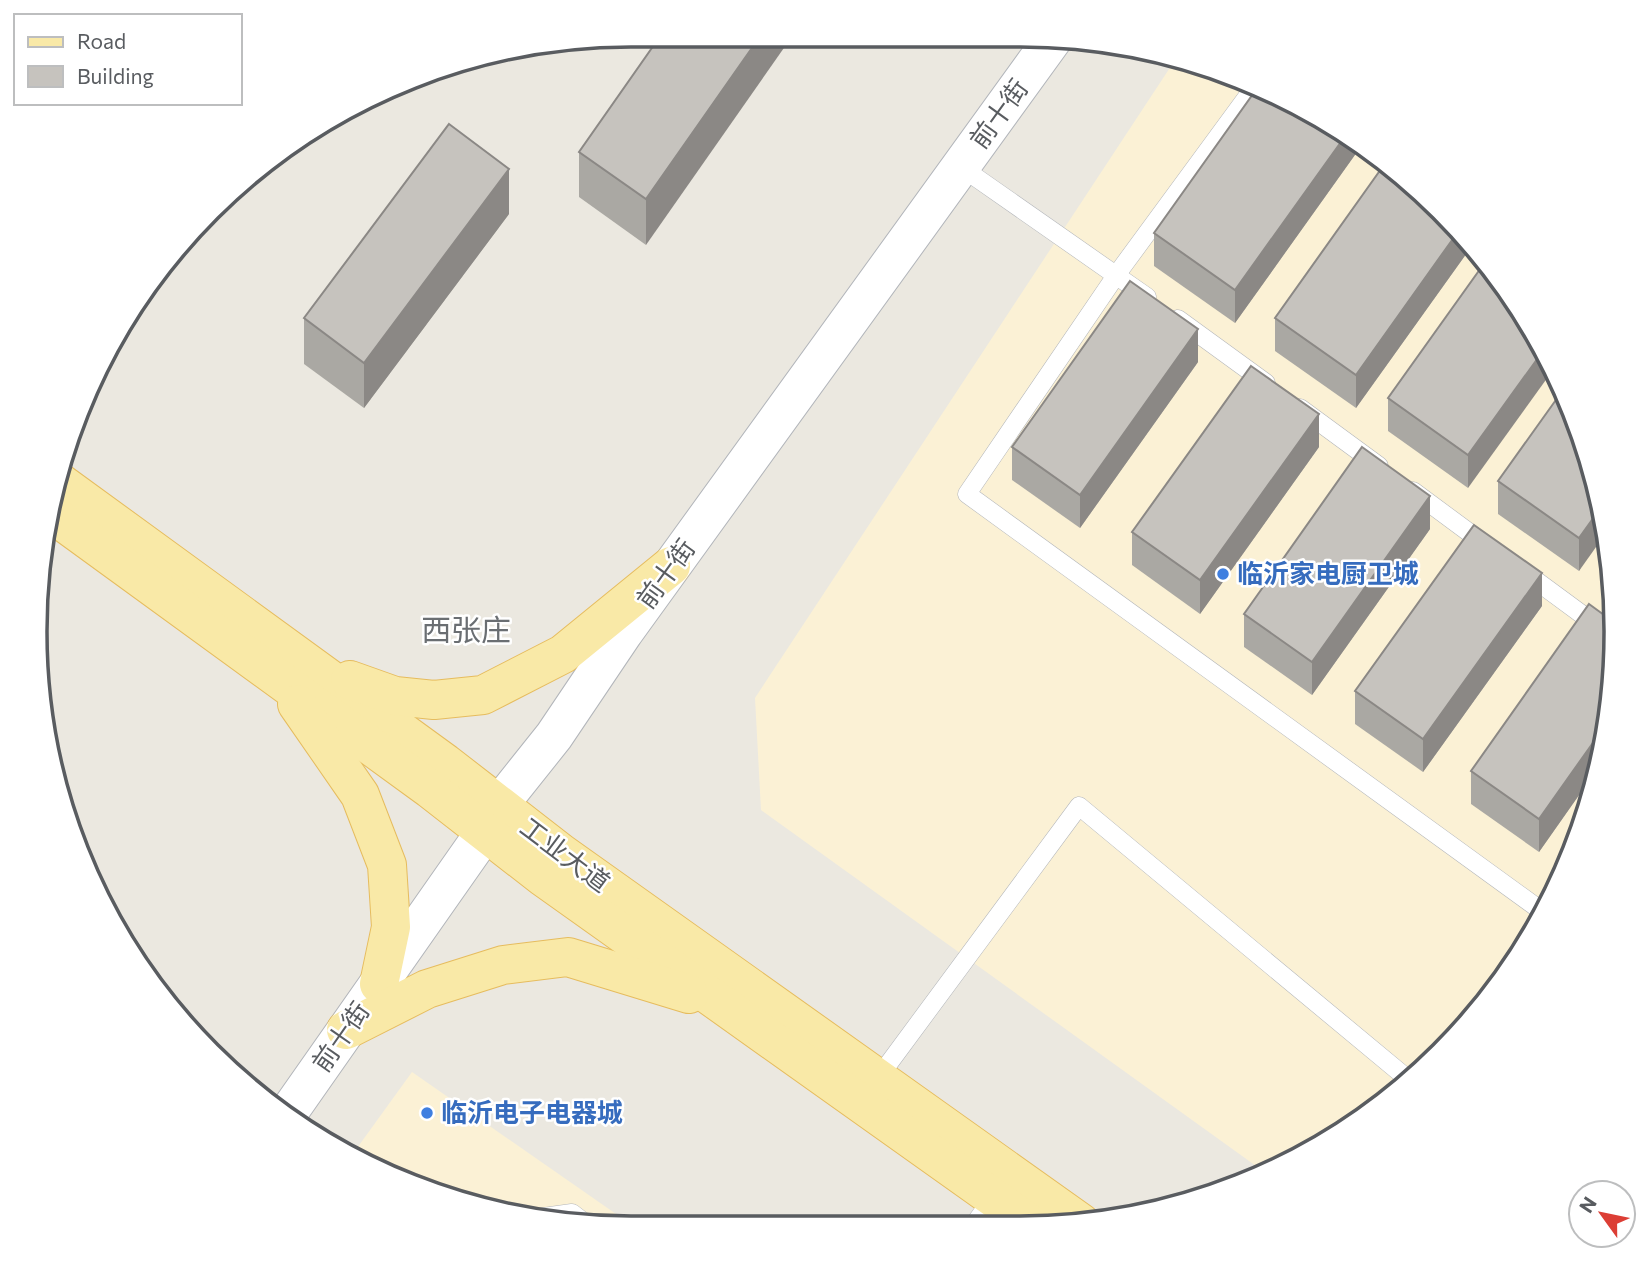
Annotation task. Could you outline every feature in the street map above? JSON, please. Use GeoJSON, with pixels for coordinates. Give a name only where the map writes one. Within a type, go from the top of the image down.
{"type":"FeatureCollection","features":[{"type":"Feature","properties":{"kind":"main road","name":"前十街"},"geometry":{"type":"LineString","coordinates":[[292,1107],[492,818],[554,736],[624,632],[1046,48]]}},
{"type":"Feature","properties":{"kind":"main road","name":"工业大道"},"geometry":{"type":"LineString","coordinates":[[65,487],[296,673],[430,789],[561,853],[1066,1213]]}},
{"type":"Feature","properties":{"kind":"main road","name":"工业大道"},"geometry":{"type":"LineString","coordinates":[[58,518],[296,673]]}},
{"type":"Feature","properties":{"kind":"main road"},"geometry":{"type":"LineString","coordinates":[[296,673],[395,696],[434,700],[483,695],[563,654],[671,566]]}},
{"type":"Feature","properties":{"kind":"main road"},"geometry":{"type":"LineString","coordinates":[[296,673],[360,795],[387,865],[391,927],[379,984]]}},
{"type":"Feature","properties":{"kind":"main road","name":"工业大道"},"geometry":{"type":"LineString","coordinates":[[492,818],[543,877],[719,1003],[984,1210],[1005,1216]]}},
{"type":"Feature","properties":{"kind":"main road"},"geometry":{"type":"LineString","coordinates":[[346,1030],[427,989],[503,965],[568,957],[719,1003]]}},
{"type":"Feature","properties":{"kind":"lane"},"geometry":{"type":"LineString","coordinates":[[1249,95],[1117,274],[967,494],[1535,906]]}},
{"type":"Feature","properties":{"kind":"lane"},"geometry":{"type":"LineString","coordinates":[[961,167],[1117,274],[1604,631]]}},
{"type":"Feature","properties":{"kind":"lane"},"geometry":{"type":"LineString","coordinates":[[878,1079],[1079,806],[1402,1074]]}},
{"type":"Feature","properties":{"kind":"shaded area","name":"临沂家电厨卫城"},"geometry":{"type":"Polygon","coordinates":[[[1170,67],[1243,92],[1312,126],[1375,168],[1433,218],[1483,276],[1525,339],[1559,408],[1584,480],[1599,555],[1602,593],[1604,632],[1599,708],[1593,745],[1573,819],[1543,890],[1525,924],[1483,987],[1433,1045],[1405,1071],[1344,1117],[1312,1137],[1255,1165],[761,810],[755,698],[1170,67]]]}},
{"type":"Feature","properties":{"kind":"shaded area","name":"临沂电子电器城"},"geometry":{"type":"Polygon","coordinates":[[[412,1072],[618,1215],[555,1211],[480,1196],[408,1171],[358,1147],[412,1072]]]}},
{"type":"Feature","properties":{"kind":"building"},"geometry":{"type":"Polygon","coordinates":[[[653,47],[753,47],[646,199],[579,152],[653,47]]]}},
{"type":"Feature","properties":{"kind":"building"},"geometry":{"type":"Polygon","coordinates":[[[1252,96],[1312,126],[1340,143],[1235,290],[1154,233],[1252,96]]]}},
{"type":"Feature","properties":{"kind":"building"},"geometry":{"type":"Polygon","coordinates":[[[449,124],[509,169],[364,363],[304,318],[449,124]]]}},
{"type":"Feature","properties":{"kind":"building"},"geometry":{"type":"Polygon","coordinates":[[[1379,171],[1405,192],[1453,239],[1356,375],[1275,318],[1379,171]]]}},
{"type":"Feature","properties":{"kind":"building"},"geometry":{"type":"Polygon","coordinates":[[[1479,271],[1505,307],[1536,360],[1468,455],[1388,398],[1479,271]]]}},
{"type":"Feature","properties":{"kind":"building"},"geometry":{"type":"Polygon","coordinates":[[[1130,281],[1198,329],[1080,495],[1012,447],[1130,281]]]}},
{"type":"Feature","properties":{"kind":"building"},"geometry":{"type":"Polygon","coordinates":[[[1251,366],[1319,414],[1200,580],[1132,532],[1251,366]]]}},
{"type":"Feature","properties":{"kind":"building"},"geometry":{"type":"Polygon","coordinates":[[[1556,400],[1573,444],[1593,518],[1579,538],[1498,481],[1556,400]]]}},
{"type":"Feature","properties":{"kind":"building"},"geometry":{"type":"Polygon","coordinates":[[[1362,447],[1430,496],[1312,662],[1244,614],[1362,447]]]}},
{"type":"Feature","properties":{"kind":"building"},"geometry":{"type":"Polygon","coordinates":[[[1474,525],[1542,573],[1423,739],[1355,691],[1474,525]]]}},
{"type":"Feature","properties":{"kind":"building"},"geometry":{"type":"Polygon","coordinates":[[[1589,604],[1603,614],[1602,670],[1593,742],[1539,819],[1471,771],[1589,604]]]}},
{"type":"Feature","properties":{"kind":"place","name":"临沂家电厨卫城"},"geometry":{"type":"Point","coordinates":[1223,574]}},
{"type":"Feature","properties":{"kind":"place","name":"临沂电子电器城"},"geometry":{"type":"Point","coordinates":[427,1113]}},
{"type":"Feature","properties":{"kind":"district","name":"西张庄"},"geometry":{"type":"Point","coordinates":[466,631]}}]}
